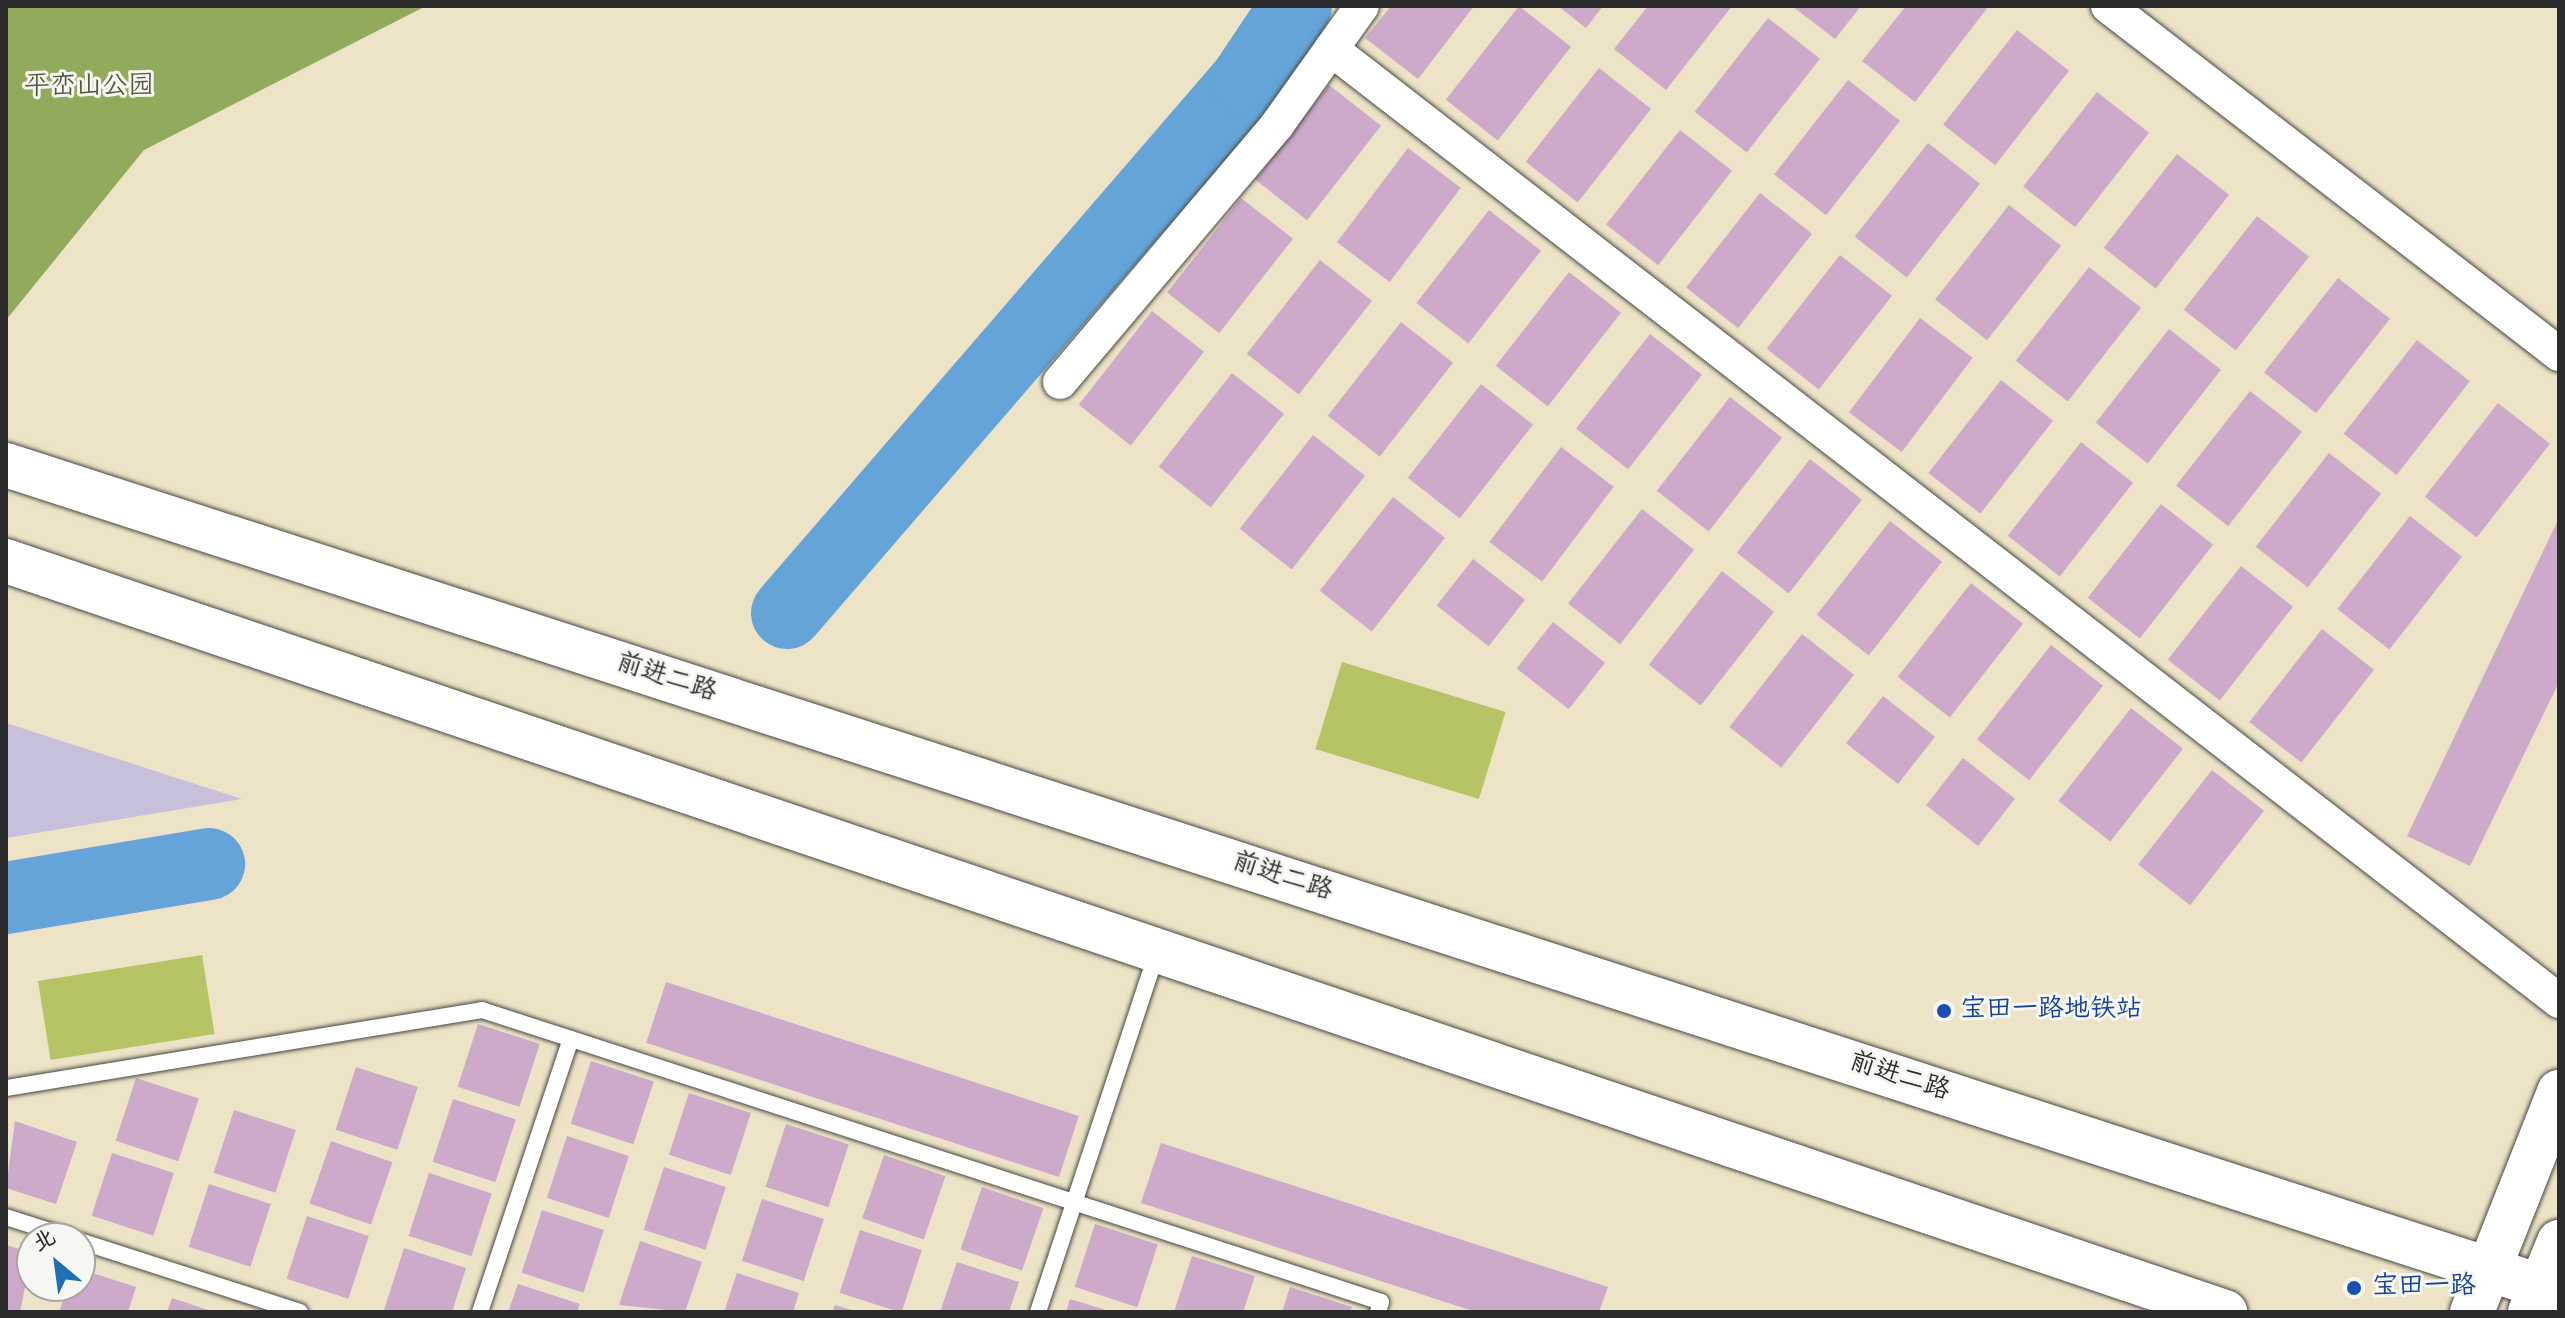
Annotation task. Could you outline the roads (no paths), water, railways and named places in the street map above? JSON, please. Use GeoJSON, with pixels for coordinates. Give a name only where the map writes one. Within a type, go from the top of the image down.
{"type":"FeatureCollection","features":[{"type":"Feature","properties":{"kind":"main road","name":"前进二路"},"geometry":{"type":"LineString","coordinates":[[6,465],[2491,1270],[2544,1297]]}},
{"type":"Feature","properties":{"kind":"main road"},"geometry":{"type":"LineString","coordinates":[[6,561],[2225,1312]]}},
{"type":"Feature","properties":{"kind":"main road"},"geometry":{"type":"LineString","coordinates":[[2472,1312],[2559,1092]]}},
{"type":"Feature","properties":{"kind":"main road"},"geometry":{"type":"LineString","coordinates":[[2544,1297],[2559,1242]]}},
{"type":"Feature","properties":{"kind":"street"},"geometry":{"type":"LineString","coordinates":[[1060,382],[1277,125],[1362,6]]}},
{"type":"Feature","properties":{"kind":"street"},"geometry":{"type":"LineString","coordinates":[[2108,6],[2559,354]]}},
{"type":"Feature","properties":{"kind":"street"},"geometry":{"type":"LineString","coordinates":[[1331,49],[2559,1001]]}},
{"type":"Feature","properties":{"kind":"lane"},"geometry":{"type":"LineString","coordinates":[[1038,1312],[1157,951]]}},
{"type":"Feature","properties":{"kind":"lane"},"geometry":{"type":"LineString","coordinates":[[6,1088],[482,1010],[1381,1302],[1378,1312]]}},
{"type":"Feature","properties":{"kind":"lane"},"geometry":{"type":"LineString","coordinates":[[480,1312],[571,1039]]}},
{"type":"Feature","properties":{"kind":"lane"},"geometry":{"type":"LineString","coordinates":[[96,1246],[300,1312]]}},
{"type":"Feature","properties":{"kind":"waterway"},"geometry":{"type":"LineString","coordinates":[[787,613],[1246,81],[1296,6]]}},
{"type":"Feature","properties":{"kind":"waterway"},"geometry":{"type":"LineString","coordinates":[[6,898],[209,864]]}},
{"type":"Feature","properties":{"kind":"place","name":"宝田一路地铁站"},"geometry":{"type":"Point","coordinates":[1944,1011]}},
{"type":"Feature","properties":{"kind":"place","name":"宝田一路"},"geometry":{"type":"Point","coordinates":[2354,1288]}},
{"type":"Feature","properties":{"kind":"park label","name":"平峦山公园"},"geometry":{"type":"Point","coordinates":[89,88]}}]}
